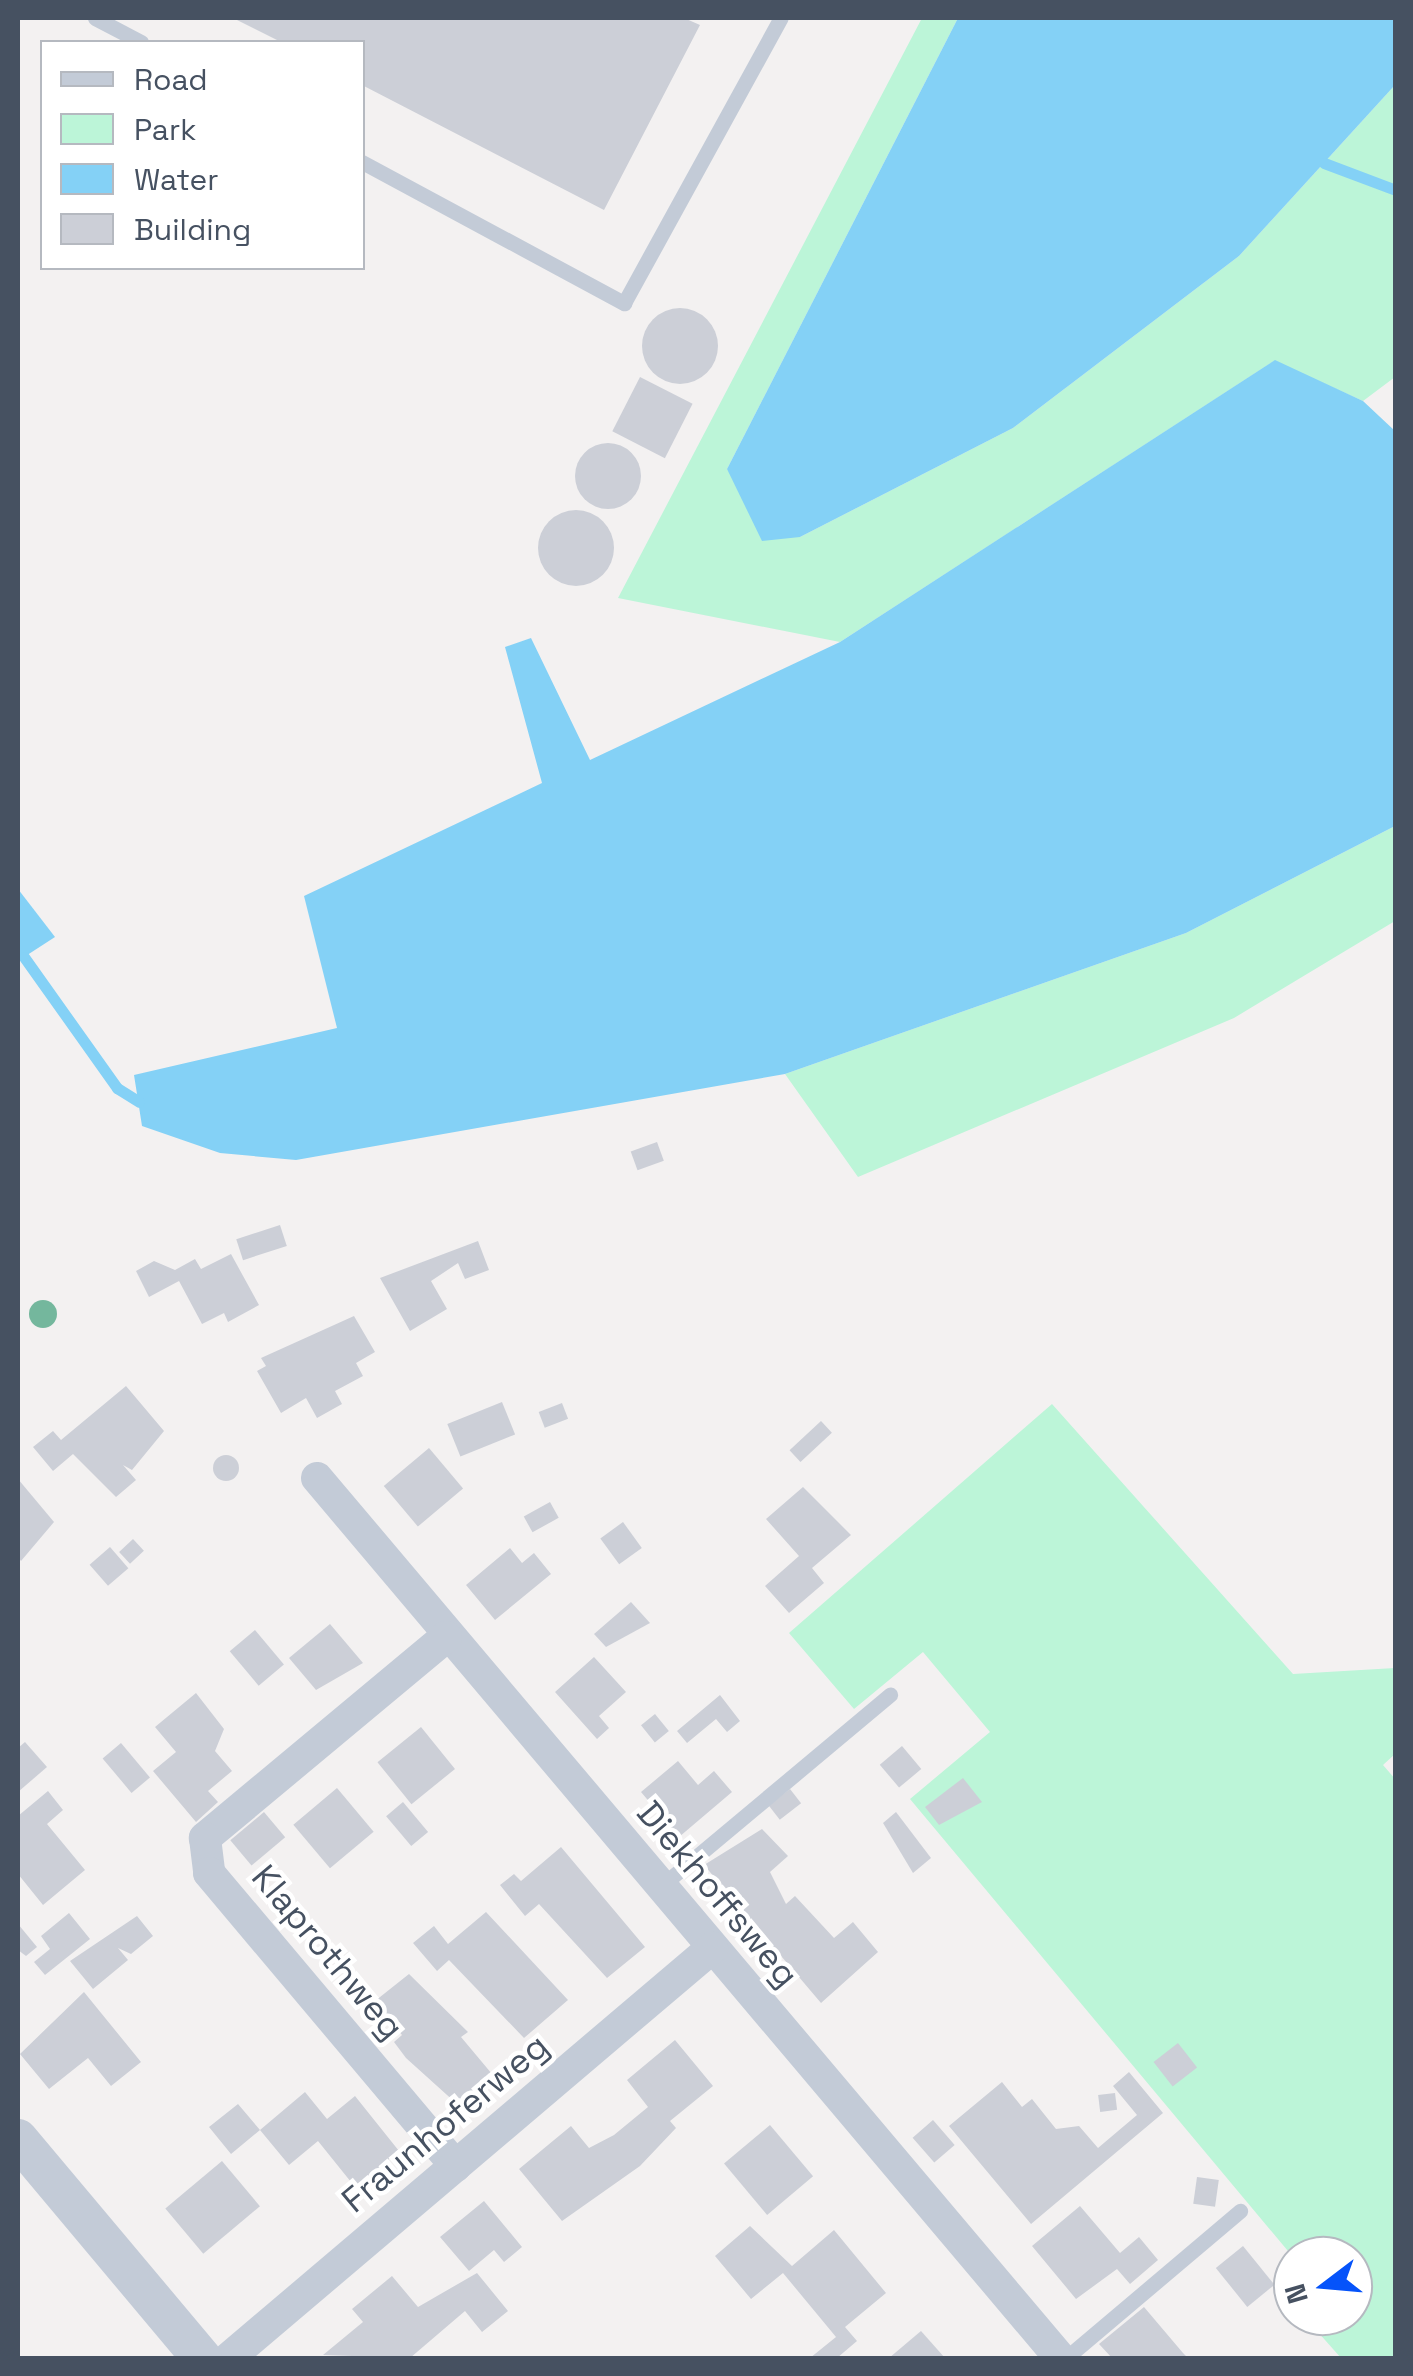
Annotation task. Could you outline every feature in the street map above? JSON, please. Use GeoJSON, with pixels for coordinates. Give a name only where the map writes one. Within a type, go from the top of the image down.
{"type":"FeatureCollection","features":[{"type":"Feature","properties":{"kind":"street","name":"Diekhoffsweg"},"geometry":{"type":"LineString","coordinates":[[317,1478],[446,1637],[1063,2358]]}},
{"type":"Feature","properties":{"kind":"street","name":"Klaprothweg"},"geometry":{"type":"LineString","coordinates":[[446,1637],[206,1838],[209,1872],[456,2166]]}},
{"type":"Feature","properties":{"kind":"street","name":"Fraunhoferweg"},"geometry":{"type":"LineString","coordinates":[[229,2358],[712,1948]]}},
{"type":"Feature","properties":{"kind":"street"},"geometry":{"type":"LineString","coordinates":[[18,2139],[202,2358]]}},
{"type":"Feature","properties":{"kind":"lane"},"geometry":{"type":"LineString","coordinates":[[94,18],[137,40]]}},
{"type":"Feature","properties":{"kind":"lane"},"geometry":{"type":"LineString","coordinates":[[365,164],[624,303],[781,18]]}},
{"type":"Feature","properties":{"kind":"lane"},"geometry":{"type":"LineString","coordinates":[[660,1887],[890,1695]]}},
{"type":"Feature","properties":{"kind":"lane"},"geometry":{"type":"LineString","coordinates":[[1063,2358],[1240,2211]]}},
{"type":"Feature","properties":{"kind":"green space"},"geometry":{"type":"Polygon","coordinates":[[[922,18],[958,18],[727,469],[800,537],[1013,428],[1239,256],[1395,85],[1395,377],[1363,401],[1274,361],[840,642],[618,598],[922,18]]]}},
{"type":"Feature","properties":{"kind":"green space"},"geometry":{"type":"Polygon","coordinates":[[[1395,826],[1395,921],[1234,1018],[858,1177],[785,1074],[1186,933],[1395,826]]]}},
{"type":"Feature","properties":{"kind":"green space"},"geometry":{"type":"Polygon","coordinates":[[[1052,1404],[1293,1674],[1395,1668],[1395,1754],[1383,1765],[1396,1780],[1395,2358],[1341,2358],[1321,2336],[1373,2336],[1373,2236],[1275,2236],[910,1799],[990,1732],[923,1652],[854,1709],[789,1633],[1052,1404]]]}},
{"type":"Feature","properties":{"kind":"water"},"geometry":{"type":"Polygon","coordinates":[[[958,18],[1395,18],[1395,85],[1239,256],[1013,428],[800,537],[762,541],[727,469],[958,18]]]}},
{"type":"Feature","properties":{"kind":"water"},"geometry":{"type":"Polygon","coordinates":[[[1275,360],[1363,401],[1395,431],[1395,826],[1186,933],[785,1074],[296,1160],[220,1153],[142,1126],[134,1075],[337,1028],[304,896],[542,783],[505,647],[531,638],[590,760],[840,642],[1275,360]]]}},
{"type":"Feature","properties":{"kind":"water"},"geometry":{"type":"Polygon","coordinates":[[[18,889],[55,937],[18,961],[18,889]]]}},
{"type":"Feature","properties":{"kind":"building"},"geometry":{"type":"Polygon","coordinates":[[[233,18],[684,18],[700,25],[604,210],[365,87],[365,40],[277,40],[233,18]]]}},
{"type":"Feature","properties":{"kind":"building"},"geometry":{"type":"Polygon","coordinates":[[[680,308],[707,319],[718,346],[707,373],[680,384],[653,373],[642,346],[653,319],[680,308]]]}},
{"type":"Feature","properties":{"kind":"building"},"geometry":{"type":"Polygon","coordinates":[[[640,377],[693,404],[665,458],[612,431],[640,377]]]}},
{"type":"Feature","properties":{"kind":"building"},"geometry":{"type":"Polygon","coordinates":[[[608,443],[632,452],[641,476],[632,500],[608,509],[584,500],[575,476],[584,452],[608,443]]]}},
{"type":"Feature","properties":{"kind":"building"},"geometry":{"type":"Polygon","coordinates":[[[576,510],[603,521],[614,548],[603,575],[576,586],[549,575],[538,548],[549,521],[576,510]]]}},
{"type":"Feature","properties":{"kind":"building"},"geometry":{"type":"Polygon","coordinates":[[[657,1142],[664,1161],[638,1170],[631,1152],[657,1142]]]}},
{"type":"Feature","properties":{"kind":"building"},"geometry":{"type":"Polygon","coordinates":[[[280,1225],[287,1246],[243,1260],[236,1239],[280,1225]]]}},
{"type":"Feature","properties":{"kind":"building"},"geometry":{"type":"Polygon","coordinates":[[[478,1241],[489,1270],[465,1279],[458,1263],[431,1281],[447,1309],[410,1331],[380,1278],[478,1241]]]}},
{"type":"Feature","properties":{"kind":"building"},"geometry":{"type":"Polygon","coordinates":[[[231,1254],[259,1305],[228,1322],[224,1313],[202,1324],[179,1281],[149,1297],[136,1271],[154,1261],[175,1270],[195,1259],[201,1269],[231,1254]]]}},
{"type":"Feature","properties":{"kind":"building"},"geometry":{"type":"Polygon","coordinates":[[[354,1316],[375,1352],[356,1363],[363,1376],[335,1391],[342,1404],[317,1418],[306,1398],[281,1413],[257,1371],[266,1366],[261,1358],[354,1316]]]}},
{"type":"Feature","properties":{"kind":"building"},"geometry":{"type":"Polygon","coordinates":[[[126,1386],[164,1431],[132,1470],[123,1465],[136,1480],[116,1497],[73,1454],[53,1471],[33,1447],[53,1431],[61,1440],[126,1386]]]}},
{"type":"Feature","properties":{"kind":"building"},"geometry":{"type":"Polygon","coordinates":[[[502,1402],[515,1434],[460,1457],[447,1424],[502,1402]]]}},
{"type":"Feature","properties":{"kind":"building"},"geometry":{"type":"Polygon","coordinates":[[[562,1403],[568,1419],[545,1428],[539,1412],[562,1403]]]}},
{"type":"Feature","properties":{"kind":"building"},"geometry":{"type":"Polygon","coordinates":[[[821,1421],[832,1433],[800,1462],[790,1450],[821,1421]]]}},
{"type":"Feature","properties":{"kind":"building"},"geometry":{"type":"Polygon","coordinates":[[[429,1448],[463,1489],[418,1527],[384,1486],[429,1448]]]}},
{"type":"Feature","properties":{"kind":"building"},"geometry":{"type":"Polygon","coordinates":[[[226,1455],[235,1459],[239,1468],[235,1477],[226,1481],[217,1477],[213,1468],[217,1459],[226,1455]]]}},
{"type":"Feature","properties":{"kind":"building"},"geometry":{"type":"Polygon","coordinates":[[[18,1479],[54,1522],[21,1561],[18,1557],[18,1479]]]}},
{"type":"Feature","properties":{"kind":"building"},"geometry":{"type":"Polygon","coordinates":[[[803,1487],[851,1535],[812,1568],[824,1583],[789,1613],[765,1586],[799,1556],[766,1519],[803,1487]]]}},
{"type":"Feature","properties":{"kind":"building"},"geometry":{"type":"Polygon","coordinates":[[[550,1502],[559,1518],[532,1532],[524,1517],[550,1502]]]}},
{"type":"Feature","properties":{"kind":"building"},"geometry":{"type":"Polygon","coordinates":[[[623,1522],[642,1548],[619,1564],[600,1538],[623,1522]]]}},
{"type":"Feature","properties":{"kind":"building"},"geometry":{"type":"Polygon","coordinates":[[[133,1539],[144,1551],[130,1564],[119,1552],[133,1539]]]}},
{"type":"Feature","properties":{"kind":"building"},"geometry":{"type":"Polygon","coordinates":[[[110,1547],[128,1568],[108,1586],[90,1565],[110,1547]]]}},
{"type":"Feature","properties":{"kind":"building"},"geometry":{"type":"Polygon","coordinates":[[[510,1548],[522,1563],[534,1553],[551,1574],[495,1620],[466,1585],[510,1548]]]}},
{"type":"Feature","properties":{"kind":"building"},"geometry":{"type":"Polygon","coordinates":[[[631,1602],[650,1623],[606,1647],[594,1634],[631,1602]]]}},
{"type":"Feature","properties":{"kind":"building"},"geometry":{"type":"Polygon","coordinates":[[[330,1624],[363,1663],[316,1690],[289,1658],[330,1624]]]}},
{"type":"Feature","properties":{"kind":"building"},"geometry":{"type":"Polygon","coordinates":[[[255,1630],[284,1664],[259,1686],[230,1651],[255,1630]]]}},
{"type":"Feature","properties":{"kind":"building"},"geometry":{"type":"Polygon","coordinates":[[[594,1657],[626,1692],[599,1716],[609,1728],[597,1739],[555,1692],[594,1657]]]}},
{"type":"Feature","properties":{"kind":"building"},"geometry":{"type":"Polygon","coordinates":[[[196,1693],[224,1729],[215,1751],[232,1771],[208,1791],[218,1802],[196,1822],[153,1771],[176,1752],[155,1727],[196,1693]]]}},
{"type":"Feature","properties":{"kind":"building"},"geometry":{"type":"Polygon","coordinates":[[[720,1695],[740,1721],[727,1732],[716,1719],[687,1743],[677,1731],[720,1695]]]}},
{"type":"Feature","properties":{"kind":"building"},"geometry":{"type":"Polygon","coordinates":[[[655,1714],[669,1731],[655,1742],[641,1725],[655,1714]]]}},
{"type":"Feature","properties":{"kind":"building"},"geometry":{"type":"Polygon","coordinates":[[[421,1727],[455,1769],[411,1804],[377,1762],[421,1727]]]}},
{"type":"Feature","properties":{"kind":"building"},"geometry":{"type":"Polygon","coordinates":[[[25,1742],[47,1767],[18,1792],[18,1748],[25,1742]]]}},
{"type":"Feature","properties":{"kind":"building"},"geometry":{"type":"Polygon","coordinates":[[[121,1743],[150,1777],[132,1793],[103,1758],[121,1743]]]}},
{"type":"Feature","properties":{"kind":"building"},"geometry":{"type":"Polygon","coordinates":[[[902,1746],[921,1769],[899,1788],[880,1765],[902,1746]]]}},
{"type":"Feature","properties":{"kind":"building"},"geometry":{"type":"Polygon","coordinates":[[[678,1761],[698,1785],[714,1771],[732,1792],[679,1837],[641,1792],[678,1761]]]}},
{"type":"Feature","properties":{"kind":"building"},"geometry":{"type":"Polygon","coordinates":[[[963,1778],[982,1802],[939,1825],[925,1807],[963,1778]]]}},
{"type":"Feature","properties":{"kind":"building"},"geometry":{"type":"Polygon","coordinates":[[[337,1788],[374,1832],[330,1868],[293,1825],[337,1788]]]}},
{"type":"Feature","properties":{"kind":"building"},"geometry":{"type":"Polygon","coordinates":[[[790,1789],[801,1803],[780,1820],[769,1806],[790,1789]]]}},
{"type":"Feature","properties":{"kind":"building"},"geometry":{"type":"Polygon","coordinates":[[[48,1791],[63,1810],[47,1824],[85,1870],[43,1905],[18,1874],[18,1816],[48,1791]]]}},
{"type":"Feature","properties":{"kind":"building"},"geometry":{"type":"Polygon","coordinates":[[[403,1802],[428,1832],[411,1846],[386,1816],[403,1802]]]}},
{"type":"Feature","properties":{"kind":"building"},"geometry":{"type":"Polygon","coordinates":[[[264,1812],[285,1837],[252,1866],[230,1840],[264,1812]]]}},
{"type":"Feature","properties":{"kind":"building"},"geometry":{"type":"Polygon","coordinates":[[[896,1812],[931,1858],[913,1873],[883,1823],[896,1812]]]}},
{"type":"Feature","properties":{"kind":"building"},"geometry":{"type":"Polygon","coordinates":[[[762,1829],[788,1856],[770,1872],[786,1904],[795,1896],[834,1938],[853,1922],[878,1952],[821,2003],[704,1865],[762,1829]]]}},
{"type":"Feature","properties":{"kind":"building"},"geometry":{"type":"Polygon","coordinates":[[[561,1847],[645,1947],[607,1978],[539,1904],[525,1916],[500,1885],[514,1874],[521,1881],[561,1847]]]}},
{"type":"Feature","properties":{"kind":"building"},"geometry":{"type":"Polygon","coordinates":[[[486,1912],[568,2000],[524,2038],[449,1960],[437,1971],[413,1943],[434,1926],[448,1944],[486,1912]]]}},
{"type":"Feature","properties":{"kind":"building"},"geometry":{"type":"Polygon","coordinates":[[[69,1913],[90,1939],[45,1975],[34,1962],[50,1949],[41,1936],[69,1913]]]}},
{"type":"Feature","properties":{"kind":"building"},"geometry":{"type":"Polygon","coordinates":[[[137,1916],[153,1936],[131,1954],[118,1948],[128,1960],[93,1989],[70,1961],[137,1916]]]}},
{"type":"Feature","properties":{"kind":"building"},"geometry":{"type":"Polygon","coordinates":[[[18,1924],[37,1947],[26,1956],[18,1950],[18,1924]]]}},
{"type":"Feature","properties":{"kind":"building"},"geometry":{"type":"Polygon","coordinates":[[[409,1974],[468,2032],[461,2037],[492,2074],[457,2104],[406,2058],[394,2042],[402,2035],[375,2001],[409,1974]]]}},
{"type":"Feature","properties":{"kind":"building"},"geometry":{"type":"Polygon","coordinates":[[[84,1992],[141,2062],[111,2086],[88,2058],[49,2089],[20,2054],[84,1992]]]}},
{"type":"Feature","properties":{"kind":"building"},"geometry":{"type":"Polygon","coordinates":[[[675,2040],[713,2086],[670,2121],[676,2128],[640,2166],[562,2221],[519,2169],[571,2126],[589,2148],[614,2135],[648,2107],[627,2080],[675,2040]]]}},
{"type":"Feature","properties":{"kind":"building"},"geometry":{"type":"Polygon","coordinates":[[[1178,2043],[1197,2067],[1173,2087],[1154,2062],[1178,2043]]]}},
{"type":"Feature","properties":{"kind":"building"},"geometry":{"type":"Polygon","coordinates":[[[1129,2072],[1163,2113],[1031,2224],[949,2126],[1002,2082],[1022,2107],[1032,2099],[1056,2129],[1079,2126],[1098,2148],[1137,2115],[1113,2086],[1129,2072]]]}},
{"type":"Feature","properties":{"kind":"building"},"geometry":{"type":"Polygon","coordinates":[[[305,2092],[327,2119],[355,2096],[399,2151],[355,2187],[318,2141],[289,2165],[260,2130],[305,2092]]]}},
{"type":"Feature","properties":{"kind":"building"},"geometry":{"type":"Polygon","coordinates":[[[1115,2093],[1117,2110],[1100,2112],[1098,2095],[1115,2093]]]}},
{"type":"Feature","properties":{"kind":"building"},"geometry":{"type":"Polygon","coordinates":[[[238,2104],[260,2130],[231,2154],[209,2127],[238,2104]]]}},
{"type":"Feature","properties":{"kind":"building"},"geometry":{"type":"Polygon","coordinates":[[[933,2120],[955,2145],[934,2163],[913,2138],[933,2120]]]}},
{"type":"Feature","properties":{"kind":"building"},"geometry":{"type":"Polygon","coordinates":[[[770,2125],[813,2176],[767,2215],[724,2164],[770,2125]]]}},
{"type":"Feature","properties":{"kind":"building"},"geometry":{"type":"Polygon","coordinates":[[[222,2161],[260,2206],[203,2254],[165,2209],[222,2161]]]}},
{"type":"Feature","properties":{"kind":"building"},"geometry":{"type":"Polygon","coordinates":[[[1197,2177],[1219,2180],[1215,2207],[1193,2204],[1197,2177]]]}},
{"type":"Feature","properties":{"kind":"building"},"geometry":{"type":"Polygon","coordinates":[[[484,2201],[522,2247],[504,2262],[494,2250],[469,2271],[440,2237],[484,2201]]]}},
{"type":"Feature","properties":{"kind":"building"},"geometry":{"type":"Polygon","coordinates":[[[1080,2206],[1120,2253],[1139,2237],[1158,2260],[1130,2284],[1117,2269],[1076,2299],[1032,2246],[1080,2206]]]}},
{"type":"Feature","properties":{"kind":"building"},"geometry":{"type":"Polygon","coordinates":[[[750,2226],[792,2266],[834,2230],[886,2293],[845,2327],[857,2341],[837,2358],[810,2358],[836,2337],[783,2273],[751,2299],[715,2256],[750,2226]]]}},
{"type":"Feature","properties":{"kind":"building"},"geometry":{"type":"Polygon","coordinates":[[[1243,2246],[1273,2283],[1247,2307],[1216,2268],[1243,2246]]]}},
{"type":"Feature","properties":{"kind":"building"},"geometry":{"type":"Polygon","coordinates":[[[477,2273],[508,2311],[482,2332],[465,2311],[410,2358],[323,2355],[363,2322],[352,2309],[392,2276],[418,2307],[477,2273]]]}},
{"type":"Feature","properties":{"kind":"building"},"geometry":{"type":"Polygon","coordinates":[[[1144,2307],[1188,2358],[1112,2358],[1099,2344],[1144,2307]]]}},
{"type":"Feature","properties":{"kind":"building"},"geometry":{"type":"Polygon","coordinates":[[[921,2331],[945,2358],[889,2358],[921,2331]]]}},
{"type":"Feature","properties":{"kind":"waterway"},"geometry":{"type":"LineString","coordinates":[[1324,163],[1396,190]]}},
{"type":"Feature","properties":{"kind":"waterway"},"geometry":{"type":"LineString","coordinates":[[24,957],[117,1088],[139,1102]]}}]}
